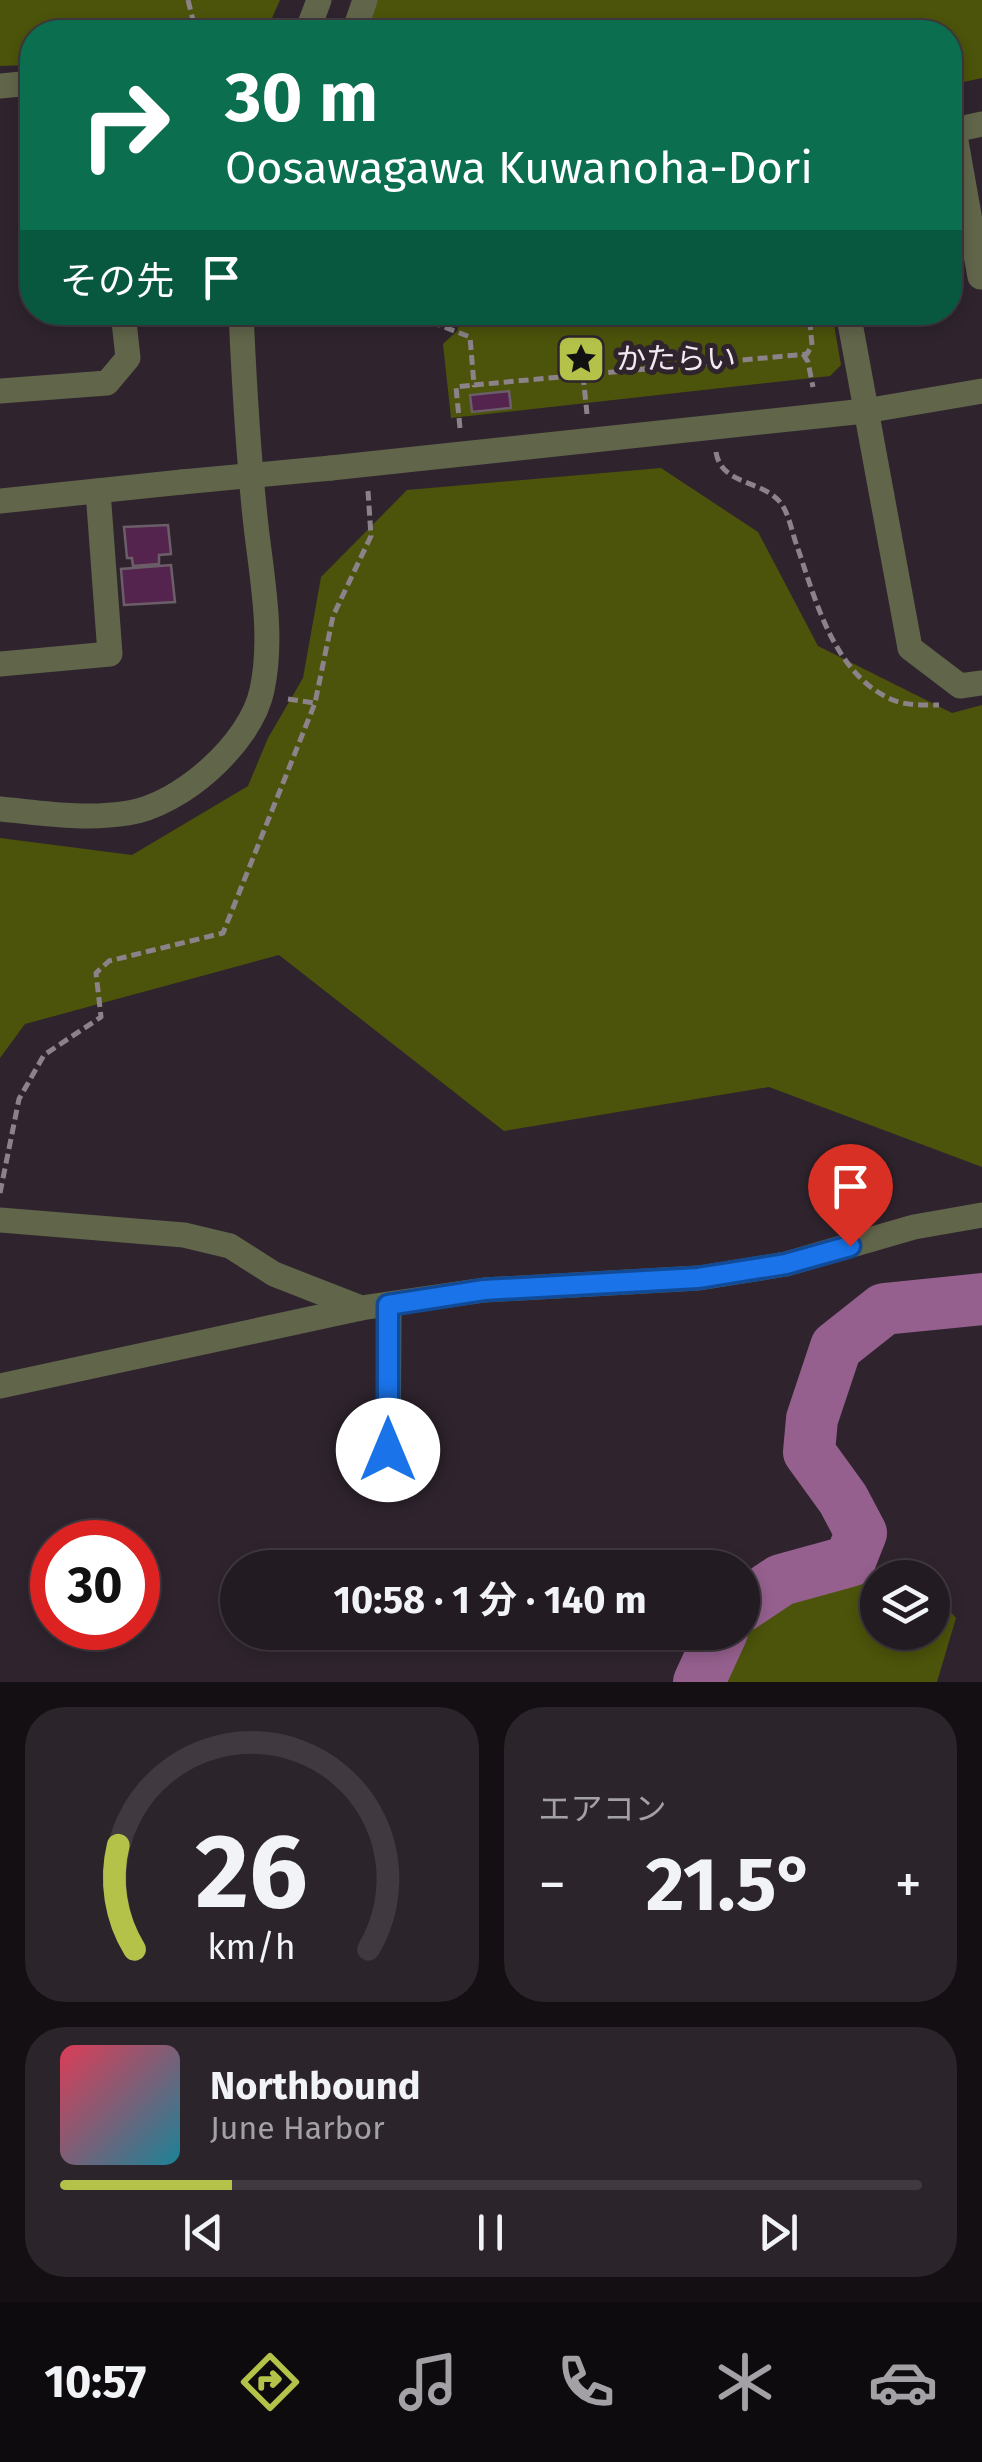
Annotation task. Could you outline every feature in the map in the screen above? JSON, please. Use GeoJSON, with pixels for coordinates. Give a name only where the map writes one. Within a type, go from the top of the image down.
{"type":"FeatureCollection","features":[{"type":"Feature","properties":{"kind":"street"},"geometry":{"type":"LineString","coordinates":[[962,183],[982,277]]}},
{"type":"Feature","properties":{"kind":"street"},"geometry":{"type":"LineString","coordinates":[[0,390],[107,383],[128,358],[124,325]]}},
{"type":"Feature","properties":{"kind":"street"},"geometry":{"type":"LineString","coordinates":[[0,809],[82,817],[132,813],[163,801],[194,785],[234,744],[261,695],[268,649],[242,325]]}},
{"type":"Feature","properties":{"kind":"street"},"geometry":{"type":"LineString","coordinates":[[850,325],[910,648],[960,686],[982,683]]}},
{"type":"Feature","properties":{"kind":"street"},"geometry":{"type":"LineString","coordinates":[[0,502],[865,412],[982,391]]}},
{"type":"Feature","properties":{"kind":"street"},"geometry":{"type":"LineString","coordinates":[[0,664],[110,654],[98,491]]}},
{"type":"Feature","properties":{"kind":"street"},"geometry":{"type":"LineString","coordinates":[[0,1386],[361,1308],[484,1290],[698,1278],[786,1264],[914,1227],[982,1214]]}},
{"type":"Feature","properties":{"kind":"street"},"geometry":{"type":"LineString","coordinates":[[0,1220],[184,1235],[230,1246],[274,1274],[361,1308]]}},
{"type":"Feature","properties":{"kind":"street"},"geometry":{"type":"LineString","coordinates":[[388,1305],[388,1486]]}},
{"type":"Feature","properties":{"kind":"path"},"geometry":{"type":"LineString","coordinates":[[441,325],[470,337],[474,385]]}},
{"type":"Feature","properties":{"kind":"path"},"geometry":{"type":"LineString","coordinates":[[460,428],[456,387],[808,354],[812,345],[810,325]]}},
{"type":"Feature","properties":{"kind":"path"},"geometry":{"type":"LineString","coordinates":[[803,354],[813,386]]}},
{"type":"Feature","properties":{"kind":"path"},"geometry":{"type":"LineString","coordinates":[[584,375],[586,414]]}},
{"type":"Feature","properties":{"kind":"path"},"geometry":{"type":"LineString","coordinates":[[716,452],[718,462],[730,476],[760,486],[782,503],[826,631],[864,682],[894,701],[945,705]]}},
{"type":"Feature","properties":{"kind":"path"},"geometry":{"type":"LineString","coordinates":[[0,1193],[18,1099],[44,1055],[100,1017],[96,973],[109,961],[223,933],[315,703],[333,616],[371,536],[368,491]]}},
{"type":"Feature","properties":{"kind":"path"},"geometry":{"type":"LineString","coordinates":[[280,698],[315,703]]}},
{"type":"Feature","properties":{"kind":"green space"},"geometry":{"type":"Polygon","coordinates":[[[0,0],[280,0],[271,20],[20,20],[20,65],[0,66],[0,0]]]}},
{"type":"Feature","properties":{"kind":"green space"},"geometry":{"type":"Polygon","coordinates":[[[373,0],[982,0],[982,78],[962,82],[962,20],[368,20],[373,0]]]}},
{"type":"Feature","properties":{"kind":"green space"},"geometry":{"type":"Polygon","coordinates":[[[459,325],[834,325],[841,365],[830,376],[451,418],[443,344],[459,325]]]}},
{"type":"Feature","properties":{"kind":"green space"},"geometry":{"type":"Polygon","coordinates":[[[661,468],[758,532],[818,646],[952,713],[982,705],[982,1167],[769,1087],[504,1131],[279,955],[25,1024],[0,1058],[0,838],[132,855],[248,786],[268,738],[303,678],[321,577],[407,490],[661,468]]]}},
{"type":"Feature","properties":{"kind":"green space"},"geometry":{"type":"Polygon","coordinates":[[[860,1578],[860,1650],[946,1650],[937,1682],[699,1682],[722,1650],[760,1650],[760,1603],[860,1578]]]}},
{"type":"Feature","properties":{"kind":"green space"},"geometry":{"type":"Polygon","coordinates":[[[950,1611],[956,1618],[950,1638],[950,1611]]]}},
{"type":"Feature","properties":{"kind":"building"},"geometry":{"type":"Polygon","coordinates":[[[509,391],[511,408],[472,412],[470,395],[509,391]]]}},
{"type":"Feature","properties":{"kind":"building"},"geometry":{"type":"Polygon","coordinates":[[[168,525],[171,554],[159,555],[159,564],[133,566],[132,558],[127,558],[124,527],[168,525]]]}},
{"type":"Feature","properties":{"kind":"building"},"geometry":{"type":"Polygon","coordinates":[[[171,565],[175,602],[124,605],[121,569],[171,565]]]}},
{"type":"Feature","properties":{"kind":"waterway"},"geometry":{"type":"LineString","coordinates":[[760,1594],[781,1580],[850,1561],[861,1533],[843,1499],[809,1452],[812,1419],[836,1347],[884,1309],[982,1299]]}},
{"type":"Feature","properties":{"kind":"waterway"},"geometry":{"type":"LineString","coordinates":[[699,1682],[714,1650]]}},
{"type":"Feature","properties":{"kind":"place","name":"かたらい"},"geometry":{"type":"Point","coordinates":[581,359]}},
{"type":"Feature","properties":{"kind":"route"},"geometry":{"type":"LineString","coordinates":[[388,1450],[388,1305],[484,1290],[698,1278],[786,1264],[850,1246]]}}]}
